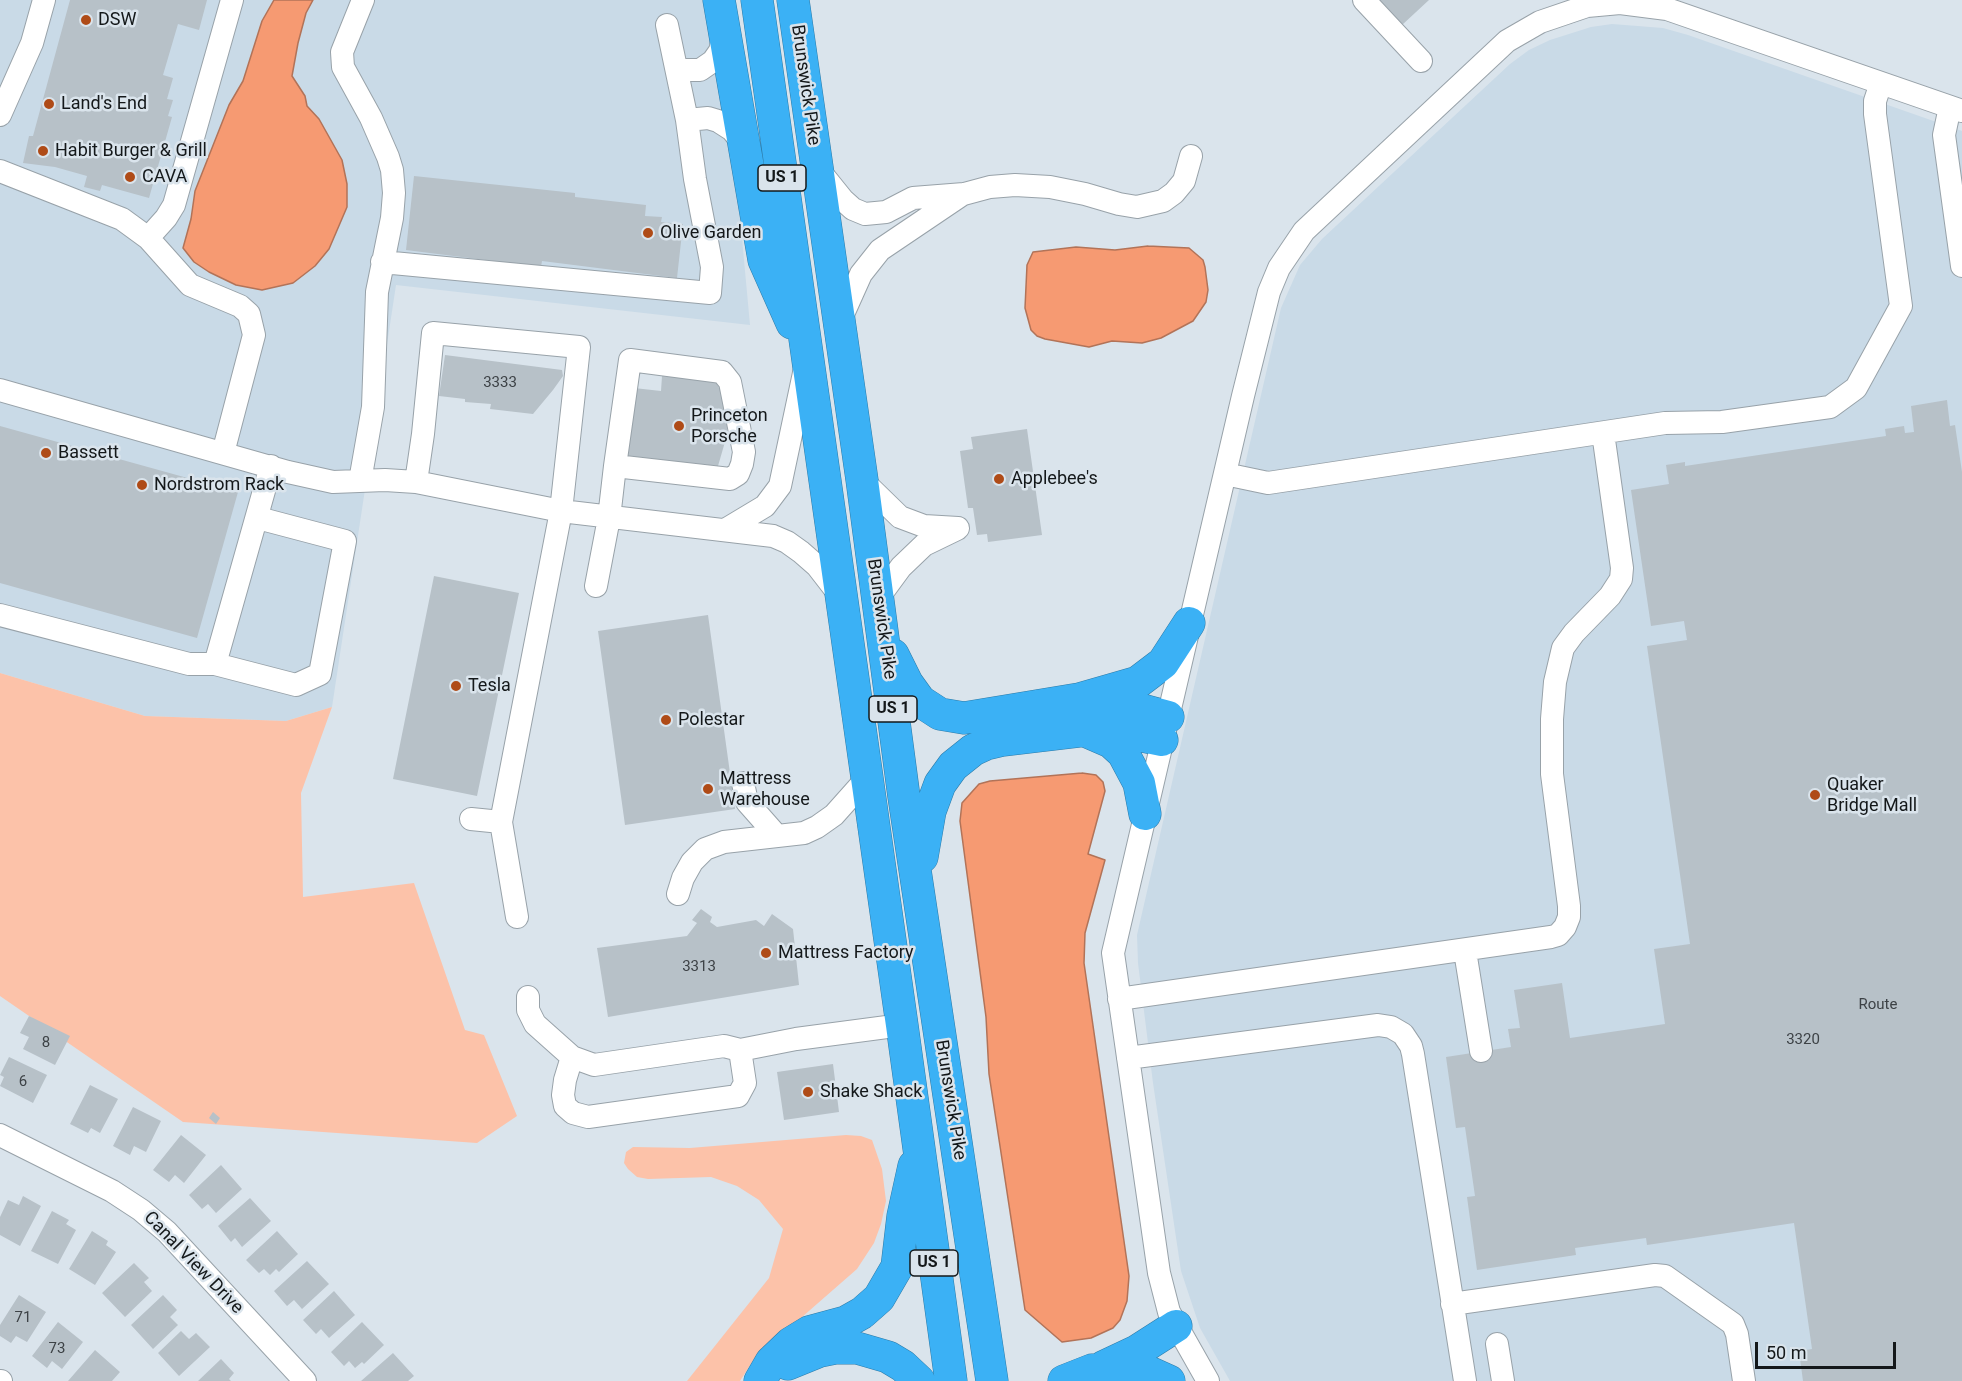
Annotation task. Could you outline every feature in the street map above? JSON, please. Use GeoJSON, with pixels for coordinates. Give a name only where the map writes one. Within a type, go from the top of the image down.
{"type":"FeatureCollection","features":[{"type":"Feature","properties":{"kind":"highway"},"geometry":{"type":"LineString","coordinates":[[719,0],[764,260],[807,357]]}},
{"type":"Feature","properties":{"kind":"highway","name":"Brunswick Pike"},"geometry":{"type":"LineString","coordinates":[[757,0],[951,1381]]}},
{"type":"Feature","properties":{"kind":"highway","name":"Brunswick Pike"},"geometry":{"type":"LineString","coordinates":[[792,0],[881,611],[904,797],[992,1381]]}},
{"type":"Feature","properties":{"kind":"highway"},"geometry":{"type":"LineString","coordinates":[[881,611],[894,658],[906,682],[920,701],[940,714],[964,718],[1080,715],[1131,707],[1165,729]]}},
{"type":"Feature","properties":{"kind":"highway"},"geometry":{"type":"LineString","coordinates":[[918,884],[934,798],[942,779],[960,759],[973,750],[994,742],[1080,715],[1138,682],[1148,676],[1170,654],[1189,623]]}},
{"type":"Feature","properties":{"kind":"highway"},"geometry":{"type":"LineString","coordinates":[[1080,715],[1123,753],[1139,783],[1145,814]]}},
{"type":"Feature","properties":{"kind":"highway"},"geometry":{"type":"LineString","coordinates":[[760,1381],[771,1362],[791,1343],[809,1332],[846,1322],[862,1313],[879,1298],[897,1267],[903,1216],[919,1144]]}},
{"type":"Feature","properties":{"kind":"highway"},"geometry":{"type":"LineString","coordinates":[[1064,1381],[1137,1351],[1176,1326]]}},
{"type":"Feature","properties":{"kind":"highway"},"geometry":{"type":"LineString","coordinates":[[766,1381],[796,1359],[820,1350],[846,1347],[867,1350],[888,1357],[903,1366],[919,1381]]}},
{"type":"Feature","properties":{"kind":"highway"},"geometry":{"type":"LineString","coordinates":[[1097,1369],[1139,1370],[1169,1381]]}},
{"type":"Feature","properties":{"kind":"street"},"geometry":{"type":"LineString","coordinates":[[0,115],[32,44],[45,0]]}},
{"type":"Feature","properties":{"kind":"street"},"geometry":{"type":"LineString","coordinates":[[148,238],[174,206],[232,0]]}},
{"type":"Feature","properties":{"kind":"street"},"geometry":{"type":"LineString","coordinates":[[360,481],[376,383],[375,313],[382,262],[392,218],[394,193],[392,170],[388,157],[343,67],[342,52],[363,0]]}},
{"type":"Feature","properties":{"kind":"street"},"geometry":{"type":"LineString","coordinates":[[1364,0],[1420,61]]}},
{"type":"Feature","properties":{"kind":"street"},"geometry":{"type":"LineString","coordinates":[[1533,25],[1546,0]]}},
{"type":"Feature","properties":{"kind":"street"},"geometry":{"type":"LineString","coordinates":[[1208,1381],[1176,1326],[1164,1296],[1159,1273],[1119,999],[1114,947],[1269,292],[1287,255],[1314,222],[1498,48],[1517,33],[1586,3],[1650,3],[1956,109],[1944,135],[1962,266]]}},
{"type":"Feature","properties":{"kind":"street"},"geometry":{"type":"LineString","coordinates":[[382,262],[710,293],[712,267],[678,70],[667,25]]}},
{"type":"Feature","properties":{"kind":"street"},"geometry":{"type":"LineString","coordinates":[[678,70],[700,70],[713,61],[720,51],[724,32]]}},
{"type":"Feature","properties":{"kind":"street"},"geometry":{"type":"LineString","coordinates":[[1225,474],[1268,483],[1665,423],[1722,422],[1830,407],[1855,389],[1901,306],[1875,114],[1881,83]]}},
{"type":"Feature","properties":{"kind":"street"},"geometry":{"type":"LineString","coordinates":[[687,120],[708,118],[718,121],[732,130],[744,146]]}},
{"type":"Feature","properties":{"kind":"street"},"geometry":{"type":"LineString","coordinates":[[817,168],[843,200],[853,209],[865,214],[886,212],[913,198],[964,194],[990,187],[1015,185],[1050,187],[1137,207],[1163,201],[1185,181],[1191,156]]}},
{"type":"Feature","properties":{"kind":"street"},"geometry":{"type":"LineString","coordinates":[[0,171],[122,219],[148,238],[190,285],[240,306],[249,314],[254,335],[223,453]]}},
{"type":"Feature","properties":{"kind":"street"},"geometry":{"type":"LineString","coordinates":[[839,323],[861,274],[868,264],[895,239],[964,194]]}},
{"type":"Feature","properties":{"kind":"street"},"geometry":{"type":"LineString","coordinates":[[913,198],[917,208],[927,219]]}},
{"type":"Feature","properties":{"kind":"street"},"geometry":{"type":"LineString","coordinates":[[416,482],[433,333],[579,347],[561,511],[501,822],[518,917]]}},
{"type":"Feature","properties":{"kind":"street"},"geometry":{"type":"LineString","coordinates":[[725,530],[765,506],[780,486],[807,357]]}},
{"type":"Feature","properties":{"kind":"street"},"geometry":{"type":"LineString","coordinates":[[597,586],[609,518],[615,466],[630,360],[722,372],[730,382],[744,452],[738,474],[730,479],[615,466]]}},
{"type":"Feature","properties":{"kind":"street"},"geometry":{"type":"LineString","coordinates":[[0,390],[333,482],[385,480],[416,482],[561,511],[772,536],[787,542],[817,566],[842,598]]}},
{"type":"Feature","properties":{"kind":"street"},"geometry":{"type":"LineString","coordinates":[[1119,999],[1465,951],[1558,935],[1565,927],[1569,917],[1568,886],[1552,774],[1552,718],[1555,682],[1563,648],[1574,633],[1610,596],[1621,579],[1622,568],[1603,433]]}},
{"type":"Feature","properties":{"kind":"street"},"geometry":{"type":"LineString","coordinates":[[215,664],[271,466]]}},
{"type":"Feature","properties":{"kind":"street"},"geometry":{"type":"LineString","coordinates":[[862,480],[900,517],[924,526],[958,528],[924,545],[901,567],[881,611]]}},
{"type":"Feature","properties":{"kind":"street"},"geometry":{"type":"LineString","coordinates":[[0,615],[189,664],[215,664],[296,685],[320,674],[345,542],[258,518]]}},
{"type":"Feature","properties":{"kind":"street"},"geometry":{"type":"LineString","coordinates":[[678,894],[683,878],[692,862],[705,849],[724,842],[804,833],[834,815],[867,778]]}},
{"type":"Feature","properties":{"kind":"street"},"geometry":{"type":"LineString","coordinates":[[744,783],[747,802],[777,836]]}},
{"type":"Feature","properties":{"kind":"street"},"geometry":{"type":"LineString","coordinates":[[471,819],[501,822]]}},
{"type":"Feature","properties":{"kind":"street"},"geometry":{"type":"LineString","coordinates":[[1465,951],[1481,1052]]}},
{"type":"Feature","properties":{"kind":"street"},"geometry":{"type":"LineString","coordinates":[[528,997],[528,1010],[535,1024],[572,1057],[594,1065],[724,1046],[740,1050],[796,1039],[902,1025]]}},
{"type":"Feature","properties":{"kind":"street"},"geometry":{"type":"LineString","coordinates":[[1128,1058],[1378,1025],[1391,1027],[1400,1032],[1408,1042],[1413,1054],[1465,1381]]}},
{"type":"Feature","properties":{"kind":"street"},"geometry":{"type":"LineString","coordinates":[[572,1057],[565,1080],[563,1095],[565,1106],[581,1117],[588,1117],[738,1096],[745,1083],[740,1050]]}},
{"type":"Feature","properties":{"kind":"street","name":"Canal View Drive"},"geometry":{"type":"LineString","coordinates":[[0,1135],[112,1191],[141,1210],[167,1232],[305,1381]]}},
{"type":"Feature","properties":{"kind":"street"},"geometry":{"type":"LineString","coordinates":[[1452,1304],[1655,1275],[1665,1276],[1733,1324],[1737,1334],[1743,1381]]}},
{"type":"Feature","properties":{"kind":"street"},"geometry":{"type":"LineString","coordinates":[[1497,1344],[1503,1381]]}},
{"type":"Feature","properties":{"kind":"shaded area"},"geometry":{"type":"Polygon","coordinates":[[[0,0],[709,0],[732,130],[750,325],[396,285],[332,707],[286,721],[145,716],[0,673],[0,0]]]}},
{"type":"Feature","properties":{"kind":"shaded area"},"geometry":{"type":"Polygon","coordinates":[[[274,0],[313,0],[306,13],[292,76],[305,96],[307,106],[319,119],[342,160],[347,184],[347,207],[329,249],[315,266],[293,283],[262,290],[236,285],[209,272],[194,262],[183,248],[191,219],[195,191],[229,105],[243,81],[262,21],[274,0]]]}},
{"type":"Feature","properties":{"kind":"shaded area","name":"Quaker Bridge Mall"},"geometry":{"type":"Polygon","coordinates":[[[1612,24],[1663,28],[1688,35],[1962,131],[1962,1381],[1230,1381],[1200,1328],[1181,1271],[1153,1083],[1138,963],[1137,935],[1281,308],[1300,265],[1322,239],[1510,64],[1529,50],[1550,40],[1591,27],[1612,24]]]}},
{"type":"Feature","properties":{"kind":"shaded area"},"geometry":{"type":"Polygon","coordinates":[[[1148,246],[1189,248],[1203,260],[1208,290],[1206,302],[1193,321],[1161,338],[1142,343],[1112,341],[1089,347],[1045,339],[1037,336],[1031,330],[1025,308],[1027,265],[1033,252],[1076,247],[1115,250],[1148,246]]]}},
{"type":"Feature","properties":{"kind":"shaded area"},"geometry":{"type":"Polygon","coordinates":[[[0,673],[145,716],[286,721],[332,707],[301,793],[303,897],[414,883],[465,1030],[484,1035],[517,1116],[477,1143],[183,1122],[0,996],[0,673]]]}},
{"type":"Feature","properties":{"kind":"shaded area"},"geometry":{"type":"Polygon","coordinates":[[[1082,773],[1096,775],[1103,782],[1105,791],[1088,854],[1105,860],[1085,933],[1084,963],[1129,1276],[1127,1301],[1120,1320],[1113,1328],[1091,1338],[1062,1342],[1025,1310],[989,1074],[986,1017],[960,821],[962,803],[979,784],[990,781],[1082,773]]]}},
{"type":"Feature","properties":{"kind":"shaded area"},"geometry":{"type":"Polygon","coordinates":[[[846,1135],[861,1136],[872,1140],[882,1169],[886,1201],[874,1243],[857,1269],[754,1359],[740,1381],[687,1381],[769,1278],[783,1229],[759,1200],[737,1186],[711,1177],[648,1179],[637,1177],[624,1163],[626,1152],[633,1147],[690,1148],[846,1135]]]}},
{"type":"Feature","properties":{"kind":"building"},"geometry":{"type":"Polygon","coordinates":[[[70,0],[207,0],[199,30],[178,24],[163,75],[173,78],[167,99],[173,100],[168,116],[172,117],[149,198],[102,185],[100,191],[84,187],[87,176],[55,167],[23,163],[29,136],[33,136],[70,0]]]}},
{"type":"Feature","properties":{"kind":"building"},"geometry":{"type":"Polygon","coordinates":[[[1379,0],[1429,0],[1402,25],[1379,0]]]}},
{"type":"Feature","properties":{"kind":"building"},"geometry":{"type":"Polygon","coordinates":[[[414,176],[575,193],[575,197],[646,205],[645,216],[662,217],[661,222],[683,224],[677,278],[542,261],[541,267],[406,250],[414,176]]]}},
{"type":"Feature","properties":{"kind":"building"},"geometry":{"type":"Polygon","coordinates":[[[445,355],[562,370],[563,376],[533,414],[490,409],[491,404],[465,402],[465,399],[439,396],[445,355]]]}},
{"type":"Feature","properties":{"kind":"building","name":"Princeton Porsche"},"geometry":{"type":"Polygon","coordinates":[[[662,376],[715,381],[721,391],[728,417],[727,435],[718,466],[626,456],[634,388],[661,391],[662,376]]]}},
{"type":"Feature","properties":{"kind":"building","name":"Quaker Bridge Mall"},"geometry":{"type":"Polygon","coordinates":[[[1947,400],[1950,426],[1955,425],[1962,472],[1962,1381],[1803,1381],[1799,1351],[1812,1349],[1794,1223],[1647,1245],[1646,1238],[1575,1248],[1576,1255],[1477,1270],[1467,1197],[1475,1196],[1465,1127],[1456,1128],[1446,1057],[1511,1047],[1508,1029],[1520,1028],[1514,990],[1562,983],[1570,1038],[1665,1024],[1654,949],[1690,944],[1647,646],[1687,640],[1684,621],[1651,626],[1631,490],[1669,484],[1666,465],[1685,462],[1685,466],[1886,436],[1885,429],[1904,426],[1905,433],[1914,432],[1911,406],[1947,400]]]}},
{"type":"Feature","properties":{"kind":"building"},"geometry":{"type":"Polygon","coordinates":[[[0,426],[238,492],[197,638],[0,583],[0,426]]]}},
{"type":"Feature","properties":{"kind":"building","name":"Applebee's"},"geometry":{"type":"Polygon","coordinates":[[[1027,429],[1042,535],[988,542],[987,534],[977,535],[973,508],[968,508],[960,451],[973,449],[971,437],[1027,429]]]}},
{"type":"Feature","properties":{"kind":"building","name":"Tesla"},"geometry":{"type":"Polygon","coordinates":[[[434,576],[519,593],[477,796],[393,779],[434,576]]]}},
{"type":"Feature","properties":{"kind":"building","name":"Polestar"},"geometry":{"type":"Polygon","coordinates":[[[708,615],[735,809],[625,825],[598,631],[708,615]]]}},
{"type":"Feature","properties":{"kind":"building"},"geometry":{"type":"Polygon","coordinates":[[[701,909],[712,917],[710,922],[717,927],[756,920],[764,926],[772,914],[793,929],[799,985],[608,1017],[597,948],[687,936],[697,923],[692,920],[701,909]]]}},
{"type":"Feature","properties":{"kind":"building"},"geometry":{"type":"Polygon","coordinates":[[[29,1016],[70,1036],[55,1065],[23,1049],[29,1037],[20,1033],[29,1016]]]}},
{"type":"Feature","properties":{"kind":"building"},"geometry":{"type":"Polygon","coordinates":[[[9,1057],[47,1075],[33,1103],[0,1086],[4,1077],[0,1075],[9,1057]]]}},
{"type":"Feature","properties":{"kind":"building","name":"Shake Shack"},"geometry":{"type":"Polygon","coordinates":[[[833,1064],[839,1112],[784,1120],[777,1072],[833,1064]]]}},
{"type":"Feature","properties":{"kind":"building"},"geometry":{"type":"Polygon","coordinates":[[[90,1085],[118,1099],[100,1133],[91,1128],[88,1133],[70,1124],[90,1085]]]}},
{"type":"Feature","properties":{"kind":"building"},"geometry":{"type":"Polygon","coordinates":[[[133,1107],[161,1121],[146,1152],[134,1146],[130,1155],[113,1146],[133,1107]]]}},
{"type":"Feature","properties":{"kind":"building"},"geometry":{"type":"Polygon","coordinates":[[[213,1112],[220,1118],[216,1124],[209,1118],[213,1112]]]}},
{"type":"Feature","properties":{"kind":"building"},"geometry":{"type":"Polygon","coordinates":[[[181,1135],[206,1155],[184,1183],[175,1175],[169,1182],[153,1170],[181,1135]]]}},
{"type":"Feature","properties":{"kind":"building"},"geometry":{"type":"Polygon","coordinates":[[[221,1165],[242,1189],[216,1213],[208,1204],[202,1209],[189,1195],[221,1165]]]}},
{"type":"Feature","properties":{"kind":"building"},"geometry":{"type":"Polygon","coordinates":[[[23,1196],[41,1206],[20,1246],[0,1235],[0,1217],[8,1200],[19,1205],[23,1196]]]}},
{"type":"Feature","properties":{"kind":"building"},"geometry":{"type":"Polygon","coordinates":[[[250,1198],[271,1221],[242,1247],[235,1238],[231,1242],[218,1226],[250,1198]]]}},
{"type":"Feature","properties":{"kind":"building"},"geometry":{"type":"Polygon","coordinates":[[[52,1211],[69,1220],[66,1224],[76,1230],[58,1264],[31,1251],[52,1211]]]}},
{"type":"Feature","properties":{"kind":"building"},"geometry":{"type":"Polygon","coordinates":[[[92,1231],[108,1241],[106,1245],[116,1252],[95,1285],[69,1269],[92,1231]]]}},
{"type":"Feature","properties":{"kind":"building"},"geometry":{"type":"Polygon","coordinates":[[[277,1231],[298,1254],[279,1272],[276,1269],[270,1275],[264,1269],[259,1273],[246,1260],[277,1231]]]}},
{"type":"Feature","properties":{"kind":"building"},"geometry":{"type":"Polygon","coordinates":[[[307,1261],[329,1284],[302,1309],[294,1300],[287,1306],[274,1291],[307,1261]]]}},
{"type":"Feature","properties":{"kind":"building"},"geometry":{"type":"Polygon","coordinates":[[[134,1263],[149,1278],[144,1282],[152,1291],[125,1317],[102,1293],[134,1263]]]}},
{"type":"Feature","properties":{"kind":"building"},"geometry":{"type":"Polygon","coordinates":[[[334,1291],[355,1315],[329,1338],[321,1329],[316,1334],[303,1320],[334,1291]]]}},
{"type":"Feature","properties":{"kind":"building"},"geometry":{"type":"Polygon","coordinates":[[[19,1295],[46,1312],[27,1342],[16,1336],[11,1343],[0,1336],[0,1325],[19,1295]]]}},
{"type":"Feature","properties":{"kind":"building"},"geometry":{"type":"Polygon","coordinates":[[[163,1295],[177,1310],[170,1317],[178,1325],[153,1349],[131,1325],[163,1295]]]}},
{"type":"Feature","properties":{"kind":"building"},"geometry":{"type":"Polygon","coordinates":[[[58,1322],[83,1342],[62,1369],[52,1361],[47,1368],[32,1356],[58,1322]]]}},
{"type":"Feature","properties":{"kind":"building"},"geometry":{"type":"Polygon","coordinates":[[[362,1322],[384,1345],[364,1364],[362,1362],[355,1368],[349,1361],[344,1366],[331,1352],[362,1322]]]}},
{"type":"Feature","properties":{"kind":"building"},"geometry":{"type":"Polygon","coordinates":[[[181,1331],[189,1339],[196,1333],[210,1347],[179,1376],[158,1353],[181,1331]]]}},
{"type":"Feature","properties":{"kind":"building"},"geometry":{"type":"Polygon","coordinates":[[[95,1350],[120,1372],[112,1381],[68,1381],[95,1350]]]}},
{"type":"Feature","properties":{"kind":"building"},"geometry":{"type":"Polygon","coordinates":[[[393,1353],[414,1376],[408,1381],[361,1381],[393,1353]]]}},
{"type":"Feature","properties":{"kind":"building"},"geometry":{"type":"Polygon","coordinates":[[[221,1359],[234,1373],[229,1379],[231,1381],[198,1381],[221,1359]]]}},
{"type":"Feature","properties":{"kind":"place","name":"DSW"},"geometry":{"type":"Point","coordinates":[86,20]}},
{"type":"Feature","properties":{"kind":"place","name":"Land's End"},"geometry":{"type":"Point","coordinates":[49,104]}},
{"type":"Feature","properties":{"kind":"place","name":"Habit Burger & Grill"},"geometry":{"type":"Point","coordinates":[43,151]}},
{"type":"Feature","properties":{"kind":"place","name":"CAVA"},"geometry":{"type":"Point","coordinates":[130,177]}},
{"type":"Feature","properties":{"kind":"place","name":"Olive Garden"},"geometry":{"type":"Point","coordinates":[648,233]}},
{"type":"Feature","properties":{"kind":"place","name":"Princeton Porsche"},"geometry":{"type":"Point","coordinates":[679,426]}},
{"type":"Feature","properties":{"kind":"place","name":"Bassett"},"geometry":{"type":"Point","coordinates":[46,453]}},
{"type":"Feature","properties":{"kind":"place","name":"Applebee's"},"geometry":{"type":"Point","coordinates":[999,479]}},
{"type":"Feature","properties":{"kind":"place","name":"Nordstrom Rack"},"geometry":{"type":"Point","coordinates":[142,485]}},
{"type":"Feature","properties":{"kind":"place","name":"Tesla"},"geometry":{"type":"Point","coordinates":[456,686]}},
{"type":"Feature","properties":{"kind":"place","name":"Polestar"},"geometry":{"type":"Point","coordinates":[666,720]}},
{"type":"Feature","properties":{"kind":"place","name":"Mattress Warehouse"},"geometry":{"type":"Point","coordinates":[708,789]}},
{"type":"Feature","properties":{"kind":"place","name":"Quaker Bridge Mall"},"geometry":{"type":"Point","coordinates":[1815,795]}},
{"type":"Feature","properties":{"kind":"place","name":"Mattress Factory"},"geometry":{"type":"Point","coordinates":[766,953]}},
{"type":"Feature","properties":{"kind":"place","name":"Shake Shack"},"geometry":{"type":"Point","coordinates":[808,1092]}}]}
